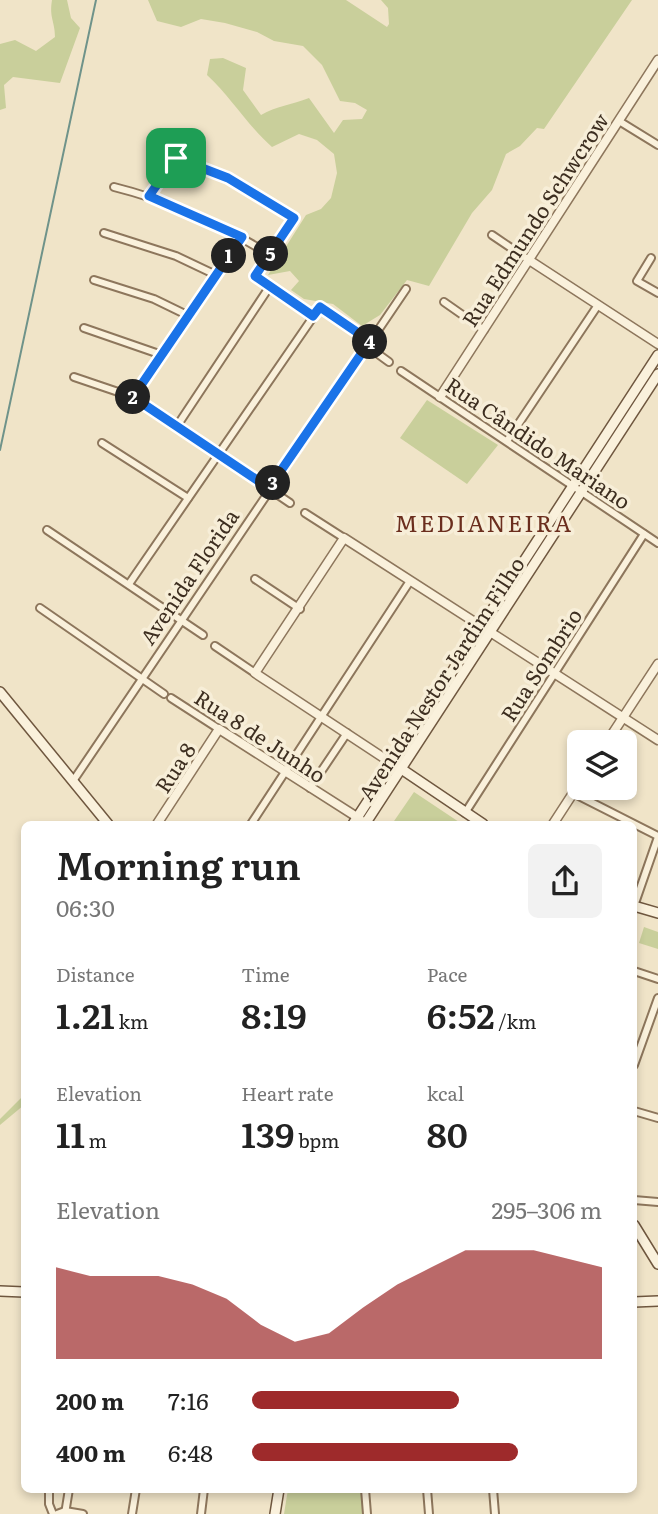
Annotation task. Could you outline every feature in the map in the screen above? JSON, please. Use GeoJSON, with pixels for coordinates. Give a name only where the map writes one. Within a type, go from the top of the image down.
{"type":"FeatureCollection","features":[{"type":"Feature","properties":{"kind":"main road","name":"Avenida Nestor Jardim Filho"},"geometry":{"type":"LineString","coordinates":[[578,488],[658,355]]}},
{"type":"Feature","properties":{"kind":"main road","name":"Avenida Nestor Jardim Filho"},"geometry":{"type":"LineString","coordinates":[[363,821],[578,488],[658,374]]}},
{"type":"Feature","properties":{"kind":"main road"},"geometry":{"type":"LineString","coordinates":[[0,692],[106,821]]}},
{"type":"Feature","properties":{"kind":"main road"},"geometry":{"type":"LineString","coordinates":[[397,766],[478,821]]}},
{"type":"Feature","properties":{"kind":"main road"},"geometry":{"type":"LineString","coordinates":[[637,907],[658,913]]}},
{"type":"Feature","properties":{"kind":"main road"},"geometry":{"type":"LineString","coordinates":[[637,1230],[658,1264]]}},
{"type":"Feature","properties":{"kind":"main road"},"geometry":{"type":"LineString","coordinates":[[0,1291],[21,1292]]}},
{"type":"Feature","properties":{"kind":"main road"},"geometry":{"type":"LineString","coordinates":[[637,1303],[658,1301]]}},
{"type":"Feature","properties":{"kind":"main road"},"geometry":{"type":"LineString","coordinates":[[275,1514],[278,1493]]}},
{"type":"Feature","properties":{"kind":"street","name":"Rua Edmundo Schwcrow"},"geometry":{"type":"LineString","coordinates":[[440,397],[619,121],[654,74],[658,60]]}},
{"type":"Feature","properties":{"kind":"street"},"geometry":{"type":"LineString","coordinates":[[619,121],[658,145]]}},
{"type":"Feature","properties":{"kind":"street"},"geometry":{"type":"LineString","coordinates":[[149,196],[176,158],[228,178],[294,218],[255,276],[313,316]]}},
{"type":"Feature","properties":{"kind":"street"},"geometry":{"type":"LineString","coordinates":[[114,187],[149,196],[242,237],[270,255]]}},
{"type":"Feature","properties":{"kind":"street"},"geometry":{"type":"LineString","coordinates":[[104,233],[176,256],[216,275]]}},
{"type":"Feature","properties":{"kind":"street"},"geometry":{"type":"LineString","coordinates":[[492,235],[658,344]]}},
{"type":"Feature","properties":{"kind":"street"},"geometry":{"type":"LineString","coordinates":[[133,397],[242,237]]}},
{"type":"Feature","properties":{"kind":"street"},"geometry":{"type":"LineString","coordinates":[[650,258],[637,281],[658,293]]}},
{"type":"Feature","properties":{"kind":"street"},"geometry":{"type":"LineString","coordinates":[[94,280],[155,299],[189,316]]}},
{"type":"Feature","properties":{"kind":"street"},"geometry":{"type":"LineString","coordinates":[[177,426],[270,286]]}},
{"type":"Feature","properties":{"kind":"street","name":"Avenida Florida"},"geometry":{"type":"LineString","coordinates":[[73,781],[140,678],[406,289]]}},
{"type":"Feature","properties":{"kind":"street"},"geometry":{"type":"LineString","coordinates":[[444,302],[484,330]]}},
{"type":"Feature","properties":{"kind":"street"},"geometry":{"type":"LineString","coordinates":[[507,441],[598,305]]}},
{"type":"Feature","properties":{"kind":"street"},"geometry":{"type":"LineString","coordinates":[[129,584],[320,307],[389,362]]}},
{"type":"Feature","properties":{"kind":"street"},"geometry":{"type":"LineString","coordinates":[[84,328],[162,355]]}},
{"type":"Feature","properties":{"kind":"street","name":"Rua Cândido Mariano"},"geometry":{"type":"LineString","coordinates":[[401,371],[658,543]]}},
{"type":"Feature","properties":{"kind":"street"},"geometry":{"type":"LineString","coordinates":[[74,377],[104,384],[133,397],[290,503]]}},
{"type":"Feature","properties":{"kind":"street"},"geometry":{"type":"LineString","coordinates":[[102,443],[188,498]]}},
{"type":"Feature","properties":{"kind":"street"},"geometry":{"type":"LineString","coordinates":[[305,513],[658,740]]}},
{"type":"Feature","properties":{"kind":"street"},"geometry":{"type":"LineString","coordinates":[[47,530],[203,635]]}},
{"type":"Feature","properties":{"kind":"street","name":"Rua Sombrio"},"geometry":{"type":"LineString","coordinates":[[465,813],[644,534]]}},
{"type":"Feature","properties":{"kind":"street"},"geometry":{"type":"LineString","coordinates":[[256,673],[344,538]]}},
{"type":"Feature","properties":{"kind":"street"},"geometry":{"type":"LineString","coordinates":[[255,579],[300,609]]}},
{"type":"Feature","properties":{"kind":"street"},"geometry":{"type":"LineString","coordinates":[[253,821],[410,581]]}},
{"type":"Feature","properties":{"kind":"street","name":"Rua 8 de Junho"},"geometry":{"type":"LineString","coordinates":[[40,608],[164,694]]}},
{"type":"Feature","properties":{"kind":"street"},"geometry":{"type":"LineString","coordinates":[[215,646],[397,766]]}},
{"type":"Feature","properties":{"kind":"street"},"geometry":{"type":"LineString","coordinates":[[615,730],[658,664]]}},
{"type":"Feature","properties":{"kind":"street","name":"Rua 8 de Junho"},"geometry":{"type":"LineString","coordinates":[[171,698],[359,821]]}},
{"type":"Feature","properties":{"kind":"street","name":"Rua 8"},"geometry":{"type":"LineString","coordinates":[[159,821],[219,729]]}},
{"type":"Feature","properties":{"kind":"street"},"geometry":{"type":"LineString","coordinates":[[310,788],[347,733]]}},
{"type":"Feature","properties":{"kind":"street"},"geometry":{"type":"LineString","coordinates":[[555,821],[568,800]]}},
{"type":"Feature","properties":{"kind":"street"},"geometry":{"type":"LineString","coordinates":[[587,800],[628,821]]}},
{"type":"Feature","properties":{"kind":"street"},"geometry":{"type":"LineString","coordinates":[[637,825],[658,836],[637,897]]}},
{"type":"Feature","properties":{"kind":"street"},"geometry":{"type":"LineString","coordinates":[[637,972],[658,979]]}},
{"type":"Feature","properties":{"kind":"street"},"geometry":{"type":"LineString","coordinates":[[637,1057],[658,998]]}},
{"type":"Feature","properties":{"kind":"street"},"geometry":{"type":"LineString","coordinates":[[637,1112],[658,1118]]}},
{"type":"Feature","properties":{"kind":"street"},"geometry":{"type":"LineString","coordinates":[[637,1200],[658,1202]]}},
{"type":"Feature","properties":{"kind":"street"},"geometry":{"type":"LineString","coordinates":[[49,1493],[49,1504],[55,1514],[83,1514]]}},
{"type":"Feature","properties":{"kind":"street"},"geometry":{"type":"LineString","coordinates":[[65,1513],[68,1493]]}},
{"type":"Feature","properties":{"kind":"street"},"geometry":{"type":"LineString","coordinates":[[132,1514],[135,1493]]}},
{"type":"Feature","properties":{"kind":"street"},"geometry":{"type":"LineString","coordinates":[[201,1514],[204,1493]]}},
{"type":"Feature","properties":{"kind":"street"},"geometry":{"type":"LineString","coordinates":[[365,1493],[367,1514]]}},
{"type":"Feature","properties":{"kind":"street"},"geometry":{"type":"LineString","coordinates":[[427,1493],[429,1514]]}},
{"type":"Feature","properties":{"kind":"street"},"geometry":{"type":"LineString","coordinates":[[493,1493],[495,1514]]}},
{"type":"Feature","properties":{"kind":"green space"},"geometry":{"type":"Polygon","coordinates":[[[52,0],[67,0],[71,18],[80,28],[60,83],[13,77],[4,85],[6,108],[0,110],[0,44],[15,40],[36,51],[55,37],[52,0]]]}},
{"type":"Feature","properties":{"kind":"green space"},"geometry":{"type":"Polygon","coordinates":[[[148,0],[346,0],[387,27],[388,8],[381,0],[632,0],[544,129],[537,128],[520,146],[506,154],[492,190],[472,213],[429,286],[407,280],[380,315],[362,326],[333,304],[304,299],[291,290],[299,281],[290,271],[268,275],[306,215],[321,209],[331,198],[337,173],[334,154],[317,140],[299,134],[272,147],[207,75],[210,59],[223,58],[246,68],[243,90],[261,115],[309,98],[334,133],[343,120],[362,119],[367,110],[355,103],[340,101],[322,65],[303,46],[274,41],[257,32],[225,23],[201,19],[181,27],[157,21],[148,0]]]}},
{"type":"Feature","properties":{"kind":"green space"},"geometry":{"type":"Polygon","coordinates":[[[427,400],[498,445],[467,484],[400,438],[427,400]]]}},
{"type":"Feature","properties":{"kind":"green space"},"geometry":{"type":"Polygon","coordinates":[[[414,792],[458,821],[394,821],[414,792]]]}},
{"type":"Feature","properties":{"kind":"green space"},"geometry":{"type":"Polygon","coordinates":[[[644,927],[658,932],[658,949],[639,943],[644,927]]]}},
{"type":"Feature","properties":{"kind":"green space"},"geometry":{"type":"Polygon","coordinates":[[[21,1098],[21,1108],[0,1125],[0,1119],[21,1098]]]}},
{"type":"Feature","properties":{"kind":"green space"},"geometry":{"type":"Polygon","coordinates":[[[287,1493],[361,1493],[363,1514],[284,1514],[287,1493]]]}},
{"type":"Feature","properties":{"kind":"waterway"},"geometry":{"type":"LineString","coordinates":[[0,450],[96,0]]}},
{"type":"Feature","properties":{"kind":"district","name":"MEDIANEIRA"},"geometry":{"type":"Point","coordinates":[484,522]}},
{"type":"Feature","properties":{"kind":"route"},"geometry":{"type":"LineString","coordinates":[[176,158],[228,178],[294,218],[255,276],[313,316],[320,307],[370,341],[269,488],[133,397],[242,237],[202,217],[149,196],[176,158]]}}]}
